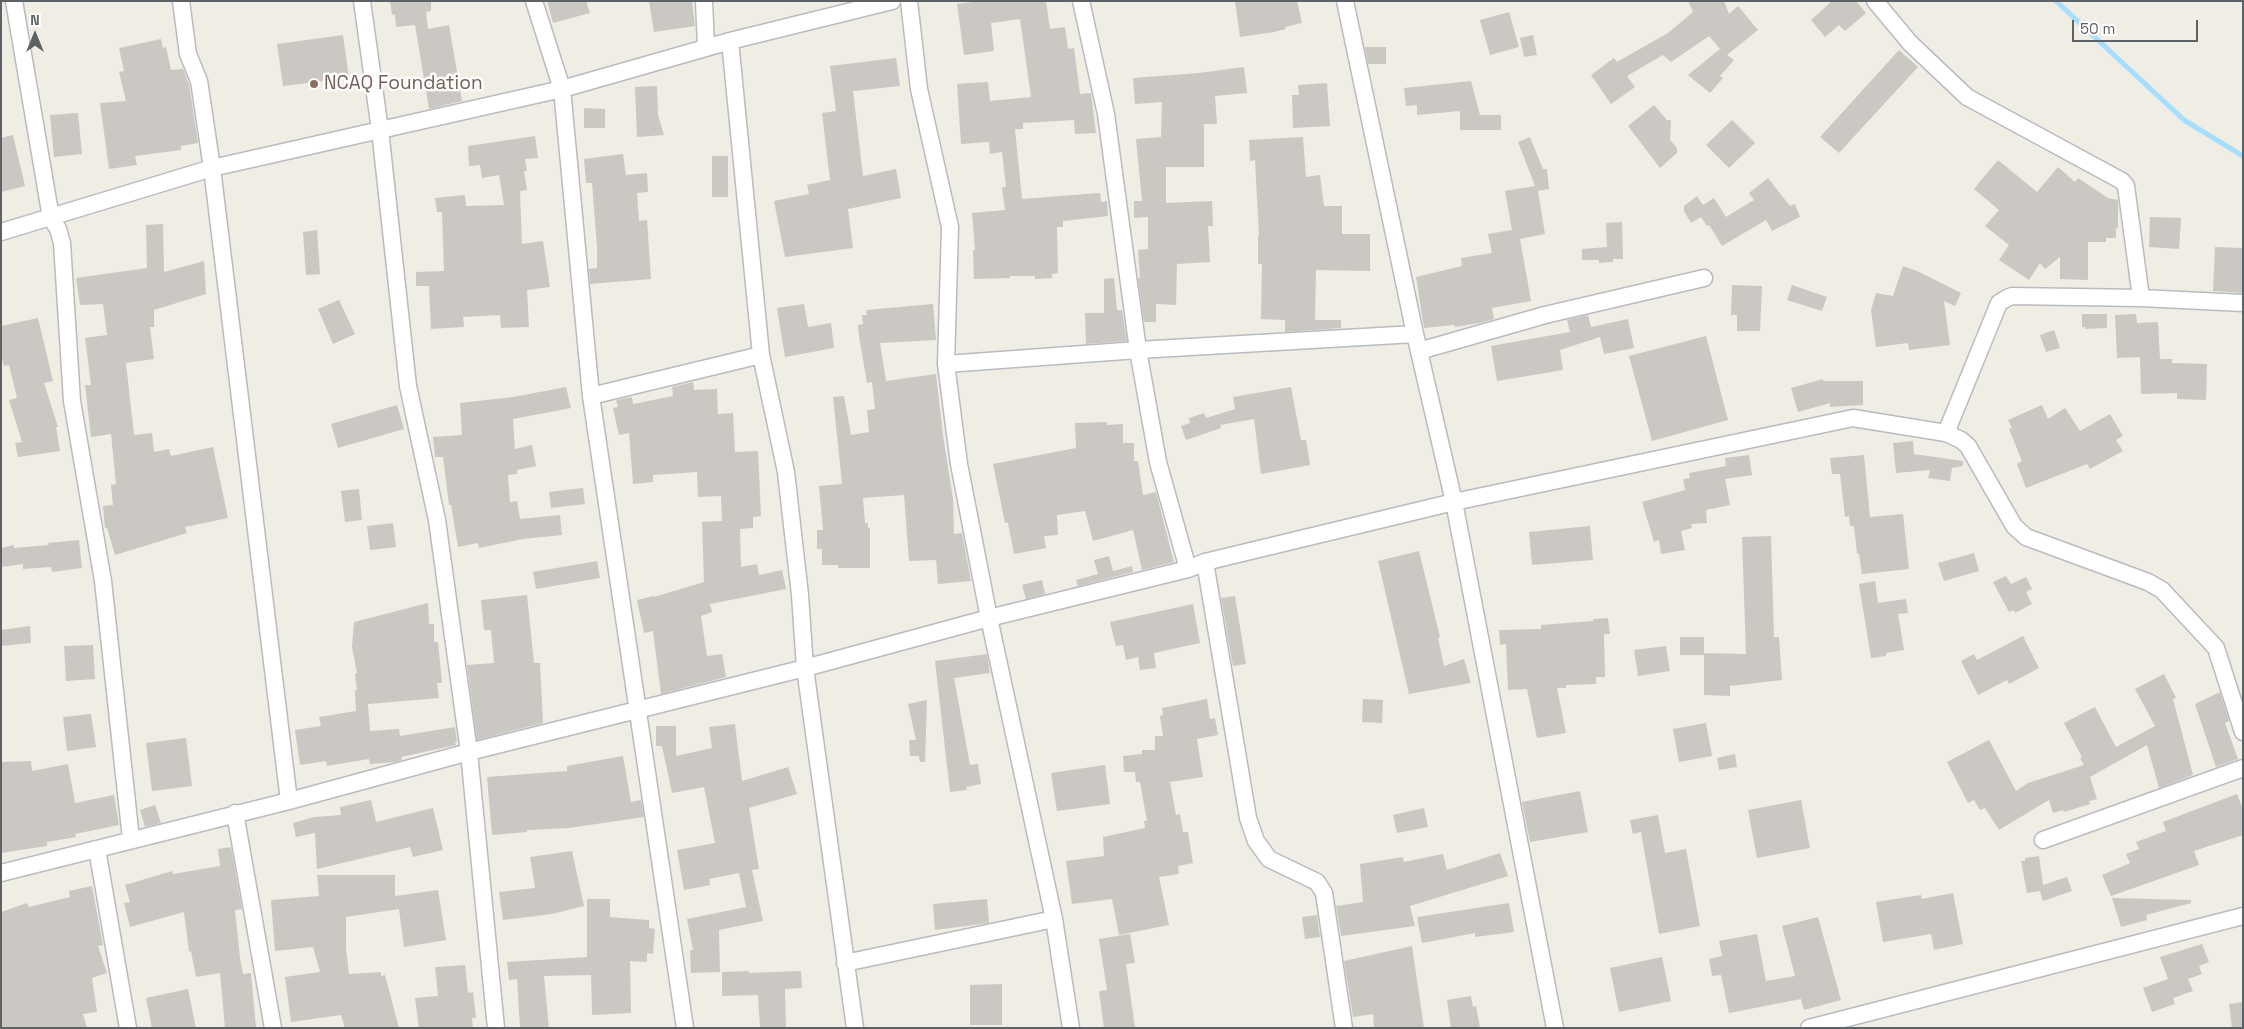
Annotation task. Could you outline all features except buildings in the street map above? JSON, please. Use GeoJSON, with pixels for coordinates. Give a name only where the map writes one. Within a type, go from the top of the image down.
{"type":"FeatureCollection","features":[{"type":"Feature","properties":{"kind":"street"},"geometry":{"type":"LineString","coordinates":[[14,1],[52,218],[62,243],[72,401],[103,581],[131,839]]}},
{"type":"Feature","properties":{"kind":"street"},"geometry":{"type":"LineString","coordinates":[[181,1],[190,60],[198,74],[212,168],[289,801]]}},
{"type":"Feature","properties":{"kind":"street"},"geometry":{"type":"LineString","coordinates":[[362,1],[380,130],[408,386],[437,520],[469,752],[496,1028]]}},
{"type":"Feature","properties":{"kind":"street"},"geometry":{"type":"LineString","coordinates":[[534,1],[562,90],[591,396],[685,1028]]}},
{"type":"Feature","properties":{"kind":"street"},"geometry":{"type":"LineString","coordinates":[[704,1],[706,48]]}},
{"type":"Feature","properties":{"kind":"street"},"geometry":{"type":"LineString","coordinates":[[1,232],[212,168],[562,90],[730,41],[892,1]]}},
{"type":"Feature","properties":{"kind":"street"},"geometry":{"type":"LineString","coordinates":[[909,1],[919,90],[950,227],[946,364],[959,464],[989,618],[1054,919],[1071,1028]]}},
{"type":"Feature","properties":{"kind":"street"},"geometry":{"type":"LineString","coordinates":[[1081,1],[1106,114],[1138,350],[1158,462],[1188,569]]}},
{"type":"Feature","properties":{"kind":"street"},"geometry":{"type":"LineString","coordinates":[[1345,1],[1415,334],[1454,502],[1555,1028]]}},
{"type":"Feature","properties":{"kind":"street"},"geometry":{"type":"LineString","coordinates":[[1875,1],[1910,43],[1967,97],[2122,181],[2126,186],[2141,298]]}},
{"type":"Feature","properties":{"kind":"street"},"geometry":{"type":"LineString","coordinates":[[730,41],[761,355],[786,472],[800,595],[805,668],[855,1028]]}},
{"type":"Feature","properties":{"kind":"street"},"geometry":{"type":"LineString","coordinates":[[1419,351],[1545,314],[1704,278]]}},
{"type":"Feature","properties":{"kind":"street"},"geometry":{"type":"LineString","coordinates":[[1946,433],[2000,303],[2012,296],[2141,298],[2243,303]]}},
{"type":"Feature","properties":{"kind":"street"},"geometry":{"type":"LineString","coordinates":[[946,364],[1138,350],[1415,334]]}},
{"type":"Feature","properties":{"kind":"street"},"geometry":{"type":"LineString","coordinates":[[591,396],[761,355]]}},
{"type":"Feature","properties":{"kind":"street"},"geometry":{"type":"LineString","coordinates":[[1,873],[289,801],[469,752],[805,668],[989,618],[1188,569],[1205,562],[1454,502],[1854,418],[1946,433],[1968,446],[2014,526],[2026,537],[2148,582],[2162,590],[2216,648],[2238,702],[2243,732]]}},
{"type":"Feature","properties":{"kind":"street"},"geometry":{"type":"LineString","coordinates":[[1205,562],[1248,818],[1256,841],[1270,859],[1317,882],[1324,893],[1327,903],[1344,1028]]}},
{"type":"Feature","properties":{"kind":"street"},"geometry":{"type":"LineString","coordinates":[[2043,840],[2243,768]]}},
{"type":"Feature","properties":{"kind":"street"},"geometry":{"type":"LineString","coordinates":[[236,813],[274,1028]]}},
{"type":"Feature","properties":{"kind":"street"},"geometry":{"type":"LineString","coordinates":[[97,849],[128,1028]]}},
{"type":"Feature","properties":{"kind":"street"},"geometry":{"type":"LineString","coordinates":[[1810,1028],[2243,916]]}},
{"type":"Feature","properties":{"kind":"street"},"geometry":{"type":"LineString","coordinates":[[845,963],[1054,919]]}},
{"type":"Feature","properties":{"kind":"waterway"},"geometry":{"type":"LineString","coordinates":[[2056,1],[2184,120],[2243,156]]}},
{"type":"Feature","properties":{"kind":"place","name":"NCAQ Foundation"},"geometry":{"type":"Point","coordinates":[314,84]}}]}
